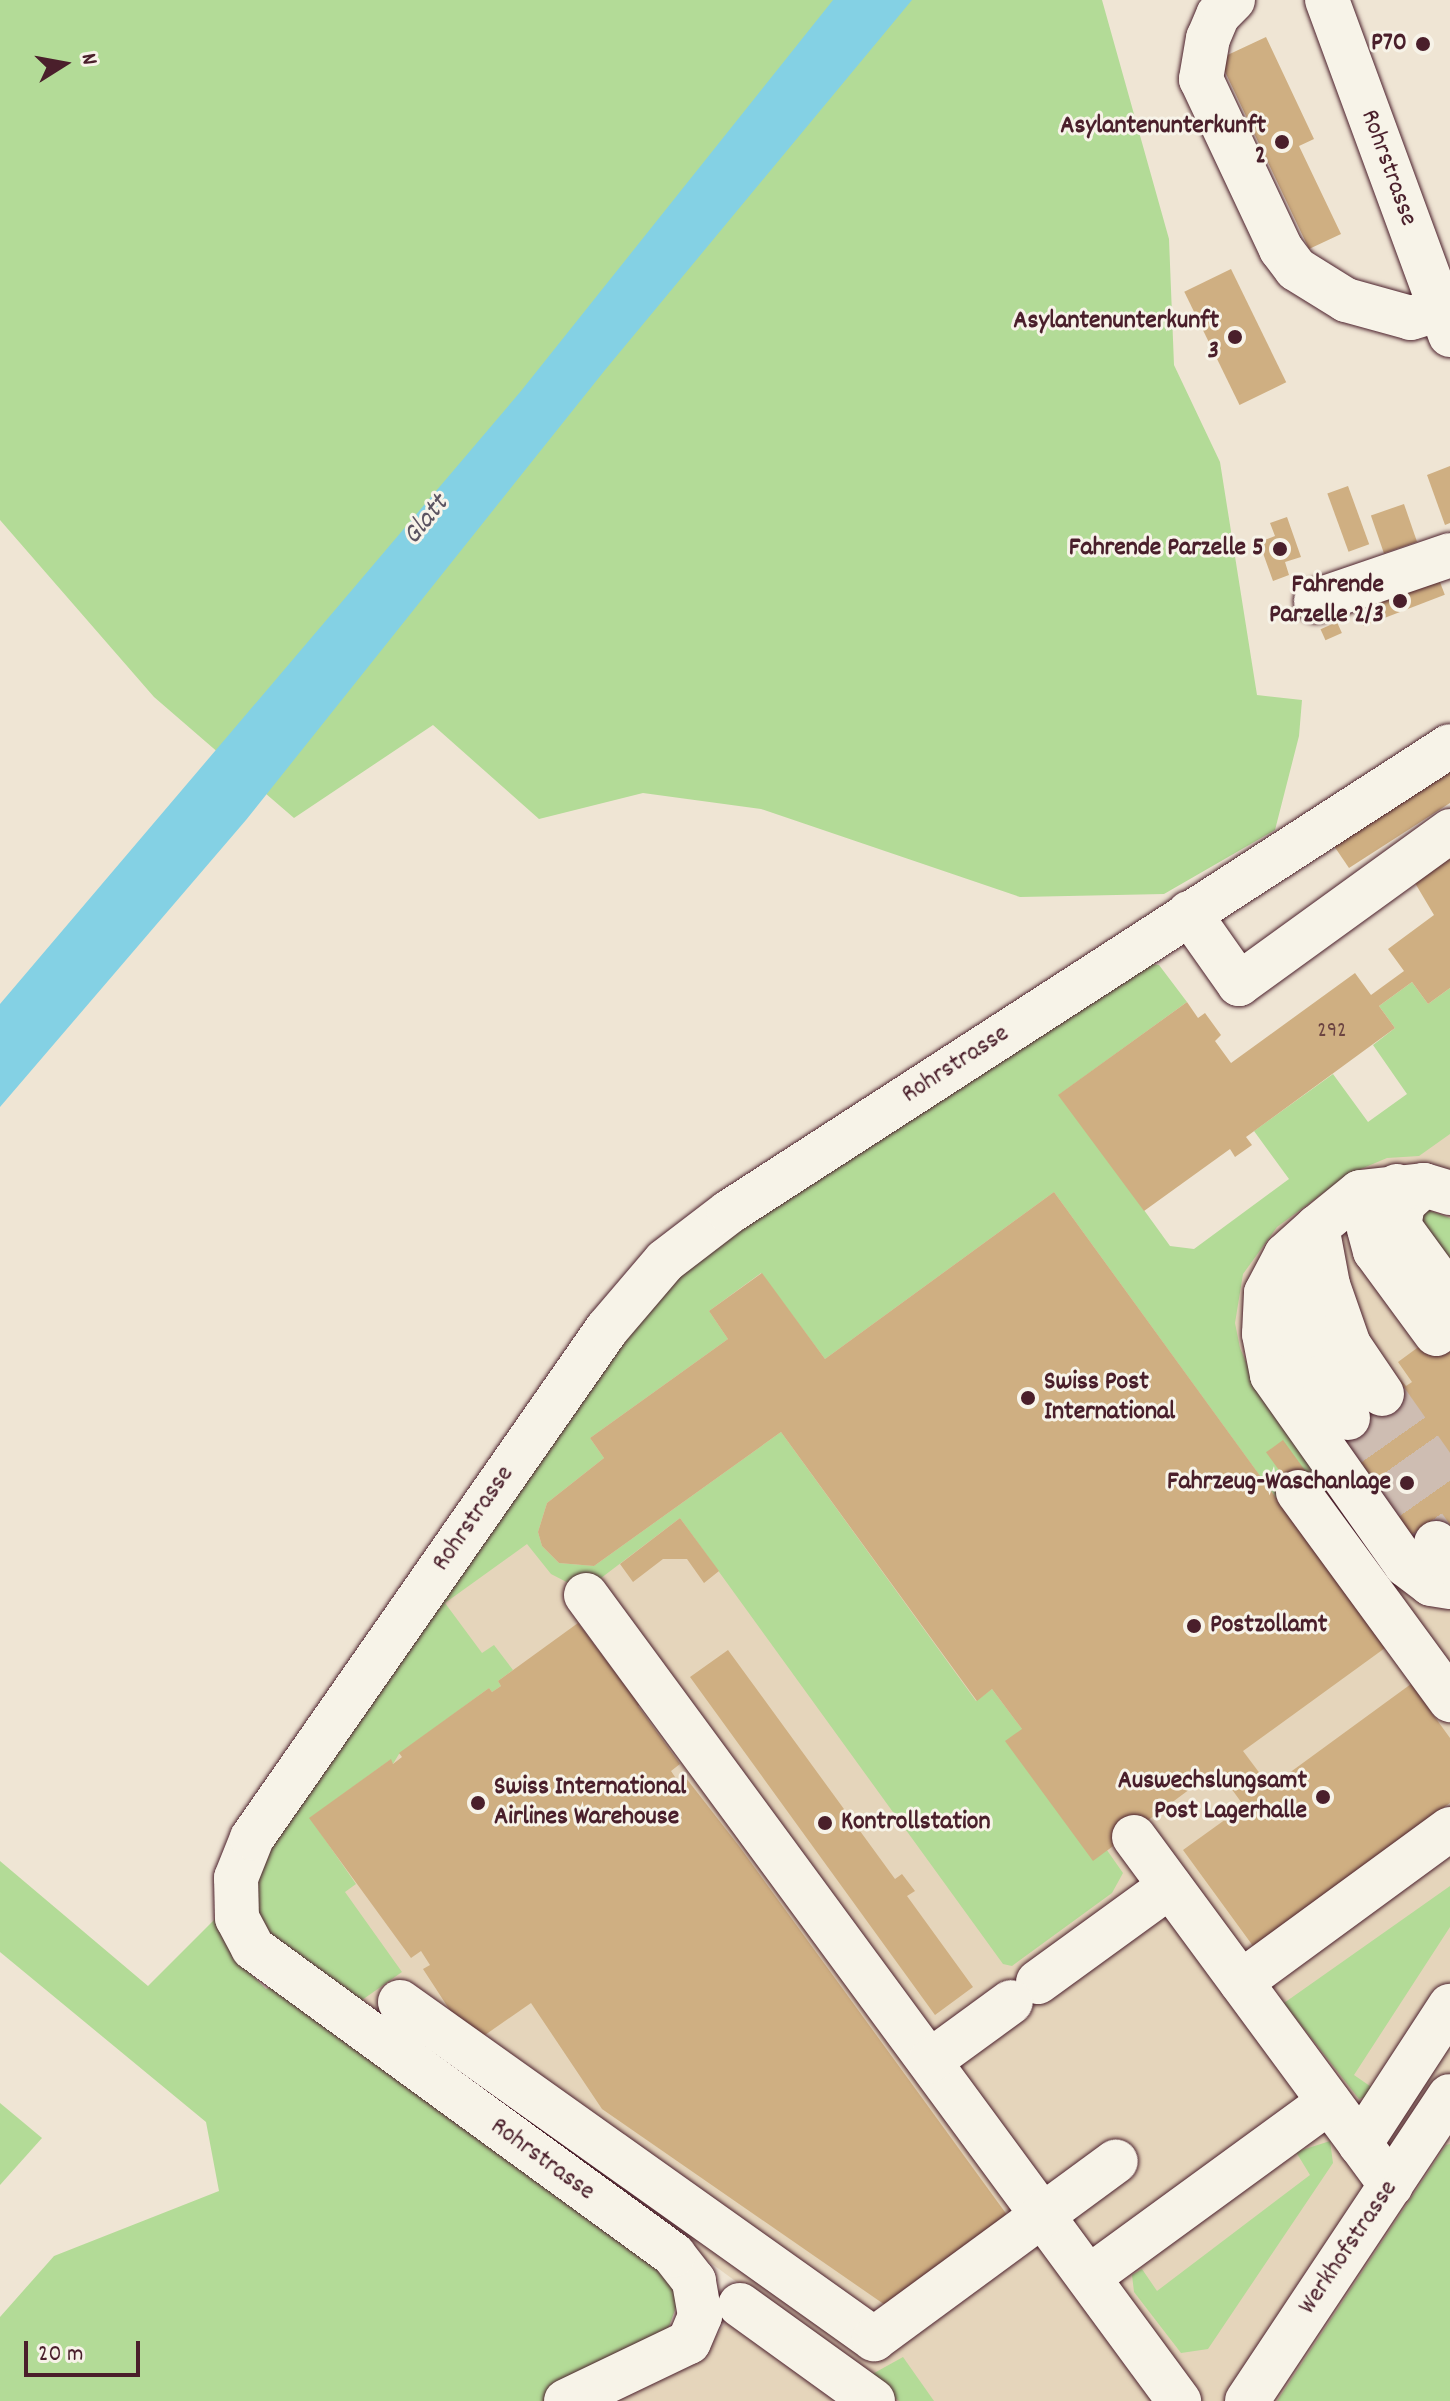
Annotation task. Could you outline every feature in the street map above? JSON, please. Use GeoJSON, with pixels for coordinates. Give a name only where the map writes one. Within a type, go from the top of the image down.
{"type":"FeatureCollection","features":[{"type":"Feature","properties":{"kind":"lane","name":"Rohrstrasse"},"geometry":{"type":"LineString","coordinates":[[1327,0],[1445,322]]}},
{"type":"Feature","properties":{"kind":"lane"},"geometry":{"type":"LineString","coordinates":[[1219,5],[1201,79],[1281,249],[1296,269],[1346,300],[1411,318],[1445,322]]}},
{"type":"Feature","properties":{"kind":"lane"},"geometry":{"type":"LineString","coordinates":[[1316,601],[1450,555]]}},
{"type":"Feature","properties":{"kind":"lane","name":"Rohrstrasse"},"geometry":{"type":"LineString","coordinates":[[566,2401],[689,2342],[700,2316],[694,2281],[674,2255],[253,1948],[237,1918],[236,1878],[252,1838],[607,1329],[665,1261],[729,1212],[1450,746]]}},
{"type":"Feature","properties":{"kind":"lane"},"geometry":{"type":"LineString","coordinates":[[1189,913],[1239,984],[1450,831]]}},
{"type":"Feature","properties":{"kind":"lane"},"geometry":{"type":"LineString","coordinates":[[1423,1188],[1360,1192],[1286,1255],[1266,1293],[1264,1334],[1272,1375],[1406,1565],[1431,1584],[1450,1587]]}},
{"type":"Feature","properties":{"kind":"lane"},"geometry":{"type":"LineString","coordinates":[[1423,1188],[1403,1204],[1399,1226],[1443,1315]]}},
{"type":"Feature","properties":{"kind":"lane"},"geometry":{"type":"LineString","coordinates":[[1317,1227],[1301,1266],[1304,1337],[1316,1369],[1365,1406]]}},
{"type":"Feature","properties":{"kind":"lane"},"geometry":{"type":"LineString","coordinates":[[1298,1492],[1450,1700]]}},
{"type":"Feature","properties":{"kind":"lane"},"geometry":{"type":"LineString","coordinates":[[586,1595],[1179,2401]]}},
{"type":"Feature","properties":{"kind":"lane"},"geometry":{"type":"LineString","coordinates":[[1241,1982],[1450,1829]]}},
{"type":"Feature","properties":{"kind":"lane"},"geometry":{"type":"LineString","coordinates":[[1134,1837],[1391,2185]]}},
{"type":"Feature","properties":{"kind":"lane"},"geometry":{"type":"LineString","coordinates":[[930,2061],[1170,1886]]}},
{"type":"Feature","properties":{"kind":"lane"},"geometry":{"type":"LineString","coordinates":[[400,2002],[874,2339],[1116,2161]]}},
{"type":"Feature","properties":{"kind":"lane"},"geometry":{"type":"LineString","coordinates":[[1360,2144],[1450,2006]]}},
{"type":"Feature","properties":{"kind":"lane","name":"Werkhofstrasse"},"geometry":{"type":"LineString","coordinates":[[1247,2401],[1450,2096]]}},
{"type":"Feature","properties":{"kind":"lane"},"geometry":{"type":"LineString","coordinates":[[1089,2277],[1329,2102]]}},
{"type":"Feature","properties":{"kind":"lane"},"geometry":{"type":"LineString","coordinates":[[740,2305],[873,2401]]}},
{"type":"Feature","properties":{"kind":"shaded area"},"geometry":{"type":"Polygon","coordinates":[[[997,1057],[1174,1299],[1450,1098],[1450,2401],[606,2401],[700,2358],[749,2291],[275,1944],[250,1897],[623,1331],[997,1057]]]}},
{"type":"Feature","properties":{"kind":"green space"},"geometry":{"type":"Polygon","coordinates":[[[0,0],[1102,0],[1169,239],[1174,365],[1220,462],[1257,695],[1302,700],[1299,736],[1275,830],[1164,894],[1020,897],[761,809],[643,793],[539,819],[433,725],[294,818],[154,697],[0,520],[0,0]]]}},
{"type":"Feature","properties":{"kind":"green space"},"geometry":{"type":"Polygon","coordinates":[[[1144,963],[1159,965],[1187,1002],[1060,1094],[1170,1246],[1194,1249],[1289,1179],[1254,1131],[1333,1074],[1368,1122],[1407,1094],[1373,1045],[1395,1028],[1379,1006],[1412,982],[1428,1004],[1450,988],[1450,1134],[1419,1156],[1387,1158],[1349,1174],[1277,1227],[1243,1274],[1235,1323],[1240,1348],[1252,1376],[1317,1467],[1276,1498],[1054,1192],[825,1359],[761,1273],[709,1311],[728,1339],[590,1438],[604,1458],[547,1503],[538,1532],[542,1546],[559,1563],[594,1566],[781,1432],[976,1701],[992,1689],[1022,1729],[1123,1873],[1112,1893],[1012,1966],[1003,1964],[680,1518],[584,1591],[551,1574],[527,1544],[445,1603],[482,1653],[494,1645],[513,1670],[498,1681],[501,1686],[492,1692],[489,1688],[399,1754],[393,1764],[390,1760],[310,1818],[356,1884],[345,1892],[402,1972],[362,2000],[275,1944],[256,1918],[259,1854],[673,1274],[1144,963]]]}},
{"type":"Feature","properties":{"kind":"green space"},"geometry":{"type":"Polygon","coordinates":[[[1414,1205],[1450,1218],[1450,1269],[1408,1212],[1414,1205]]]}},
{"type":"Feature","properties":{"kind":"green space"},"geometry":{"type":"Polygon","coordinates":[[[0,1861],[148,1986],[218,1916],[240,1963],[266,1989],[272,1986],[661,2260],[679,2299],[667,2332],[624,2362],[543,2401],[0,2401],[0,2317],[54,2256],[219,2191],[206,2122],[0,1952],[0,1861]]]}},
{"type":"Feature","properties":{"kind":"green space"},"geometry":{"type":"Polygon","coordinates":[[[1450,1886],[1450,1927],[1354,2075],[1380,2093],[1359,2099],[1284,2003],[1450,1886]]]}},
{"type":"Feature","properties":{"kind":"green space"},"geometry":{"type":"Polygon","coordinates":[[[0,2103],[42,2138],[0,2185],[0,2103]]]}},
{"type":"Feature","properties":{"kind":"green space"},"geometry":{"type":"Polygon","coordinates":[[[1330,2141],[1333,2163],[1208,2349],[1181,2353],[1134,2292],[1132,2275],[1142,2269],[1157,2291],[1310,2175],[1296,2152],[1330,2141]]]}},
{"type":"Feature","properties":{"kind":"green space"},"geometry":{"type":"Polygon","coordinates":[[[1450,2144],[1450,2401],[1277,2401],[1446,2145],[1450,2144]]]}},
{"type":"Feature","properties":{"kind":"green space"},"geometry":{"type":"Polygon","coordinates":[[[903,2357],[934,2401],[899,2401],[867,2377],[903,2357]]]}},
{"type":"Feature","properties":{"kind":"water","name":"Glatt"},"geometry":{"type":"Polygon","coordinates":[[[833,0],[912,0],[605,370],[246,820],[0,1107],[0,1004],[521,391],[833,0]]]}},
{"type":"Feature","properties":{"kind":"building","name":"Asylantenunterkunft 2"},"geometry":{"type":"Polygon","coordinates":[[[1266,37],[1314,139],[1299,146],[1341,234],[1309,249],[1219,59],[1266,37]]]}},
{"type":"Feature","properties":{"kind":"building","name":"Asylantenunterkunft 3"},"geometry":{"type":"Polygon","coordinates":[[[1231,269],[1286,382],[1239,405],[1184,292],[1231,269]]]}},
{"type":"Feature","properties":{"kind":"building"},"geometry":{"type":"Polygon","coordinates":[[[1450,466],[1450,523],[1445,525],[1427,475],[1450,466]]]}},
{"type":"Feature","properties":{"kind":"building"},"geometry":{"type":"Polygon","coordinates":[[[1348,486],[1369,544],[1349,552],[1327,494],[1348,486]]]}},
{"type":"Feature","properties":{"kind":"building"},"geometry":{"type":"Polygon","coordinates":[[[1404,504],[1417,542],[1384,553],[1371,515],[1404,504]]]}},
{"type":"Feature","properties":{"kind":"building","name":"Fahrende Parzelle 5"},"geometry":{"type":"Polygon","coordinates":[[[1287,517],[1301,557],[1285,562],[1289,575],[1273,581],[1259,542],[1275,536],[1270,523],[1287,517]]]}},
{"type":"Feature","properties":{"kind":"building","name":"Fahrende Parzelle 2/3"},"geometry":{"type":"Polygon","coordinates":[[[1438,577],[1445,595],[1364,626],[1357,608],[1438,577]]]}},
{"type":"Feature","properties":{"kind":"building"},"geometry":{"type":"Polygon","coordinates":[[[1337,622],[1342,633],[1325,640],[1321,629],[1337,622]]]}},
{"type":"Feature","properties":{"kind":"building"},"geometry":{"type":"Polygon","coordinates":[[[1450,767],[1450,803],[1349,868],[1332,843],[1450,767]]]}},
{"type":"Feature","properties":{"kind":"building"},"geometry":{"type":"Polygon","coordinates":[[[1450,858],[1450,988],[1428,1004],[1412,982],[1379,1006],[1395,1028],[1246,1137],[1252,1145],[1235,1157],[1230,1149],[1144,1211],[1058,1095],[1187,1002],[1198,1018],[1205,1013],[1221,1035],[1215,1041],[1231,1063],[1355,973],[1371,995],[1404,971],[1388,949],[1434,915],[1415,883],[1450,858]]]}},
{"type":"Feature","properties":{"kind":"building"},"geometry":{"type":"Polygon","coordinates":[[[1054,1192],[1385,1648],[1243,1751],[1270,1787],[1411,1684],[1450,1738],[1450,1803],[1253,1946],[1183,1850],[1244,1806],[1217,1769],[1093,1861],[1005,1741],[1022,1729],[992,1689],[977,1701],[781,1432],[594,1566],[559,1563],[542,1546],[538,1532],[547,1503],[604,1458],[590,1438],[728,1339],[709,1311],[762,1273],[825,1359],[1054,1192]]]}},
{"type":"Feature","properties":{"kind":"building","name":"Fahrzeug-Waschanlage"},"geometry":{"type":"Polygon","coordinates":[[[1450,1297],[1450,1533],[1418,1556],[1328,1433],[1401,1380],[1406,1386],[1412,1382],[1398,1362],[1447,1326],[1450,1297]]]}},
{"type":"Feature","properties":{"kind":"building"},"geometry":{"type":"Polygon","coordinates":[[[1283,1440],[1307,1473],[1290,1486],[1266,1452],[1283,1440]]]}},
{"type":"Feature","properties":{"kind":"building"},"geometry":{"type":"Polygon","coordinates":[[[680,1518],[719,1571],[704,1583],[687,1559],[663,1559],[633,1582],[620,1564],[680,1518]]]}},
{"type":"Feature","properties":{"kind":"building"},"geometry":{"type":"Polygon","coordinates":[[[578,1623],[638,1703],[643,1702],[638,1706],[680,1764],[671,1771],[679,1783],[686,1778],[739,1846],[1010,2219],[888,2307],[602,2109],[531,2003],[472,2044],[423,1969],[430,1965],[421,1951],[411,1958],[309,1818],[391,1759],[393,1764],[402,1757],[399,1753],[489,1688],[492,1692],[501,1686],[498,1681],[578,1623]]]}},
{"type":"Feature","properties":{"kind":"building","name":"Kontrollstation"},"geometry":{"type":"Polygon","coordinates":[[[728,1650],[895,1879],[902,1874],[915,1891],[907,1896],[973,1987],[935,2015],[690,1677],[728,1650]]]}},
{"type":"Feature","properties":{"kind":"tunnel"},"geometry":{"type":"LineString","coordinates":[[1382,1394],[1450,1491]]}},
{"type":"Feature","properties":{"kind":"tunnel"},"geometry":{"type":"LineString","coordinates":[[1348,1418],[1436,1543]]}},
{"type":"Feature","properties":{"kind":"place","name":"P70"},"geometry":{"type":"Point","coordinates":[1423,44]}},
{"type":"Feature","properties":{"kind":"place","name":"Asylantenunterkunft 2"},"geometry":{"type":"Point","coordinates":[1282,142]}},
{"type":"Feature","properties":{"kind":"place","name":"Asylantenunterkunft 3"},"geometry":{"type":"Point","coordinates":[1235,337]}},
{"type":"Feature","properties":{"kind":"place","name":"Fahrende Parzelle 5"},"geometry":{"type":"Point","coordinates":[1280,549]}},
{"type":"Feature","properties":{"kind":"place","name":"Fahrende Parzelle 2/3"},"geometry":{"type":"Point","coordinates":[1400,601]}},
{"type":"Feature","properties":{"kind":"place","name":"Swiss Post International"},"geometry":{"type":"Point","coordinates":[1028,1398]}},
{"type":"Feature","properties":{"kind":"place","name":"Fahrzeug-Waschanlage"},"geometry":{"type":"Point","coordinates":[1407,1483]}},
{"type":"Feature","properties":{"kind":"place","name":"Postzollamt"},"geometry":{"type":"Point","coordinates":[1194,1626]}},
{"type":"Feature","properties":{"kind":"place","name":"Auswechslungsamt Post Lagerhalle"},"geometry":{"type":"Point","coordinates":[1323,1797]}},
{"type":"Feature","properties":{"kind":"place","name":"Swiss International Airlines Warehouse"},"geometry":{"type":"Point","coordinates":[478,1803]}},
{"type":"Feature","properties":{"kind":"place","name":"Kontrollstation"},"geometry":{"type":"Point","coordinates":[825,1823]}}]}
